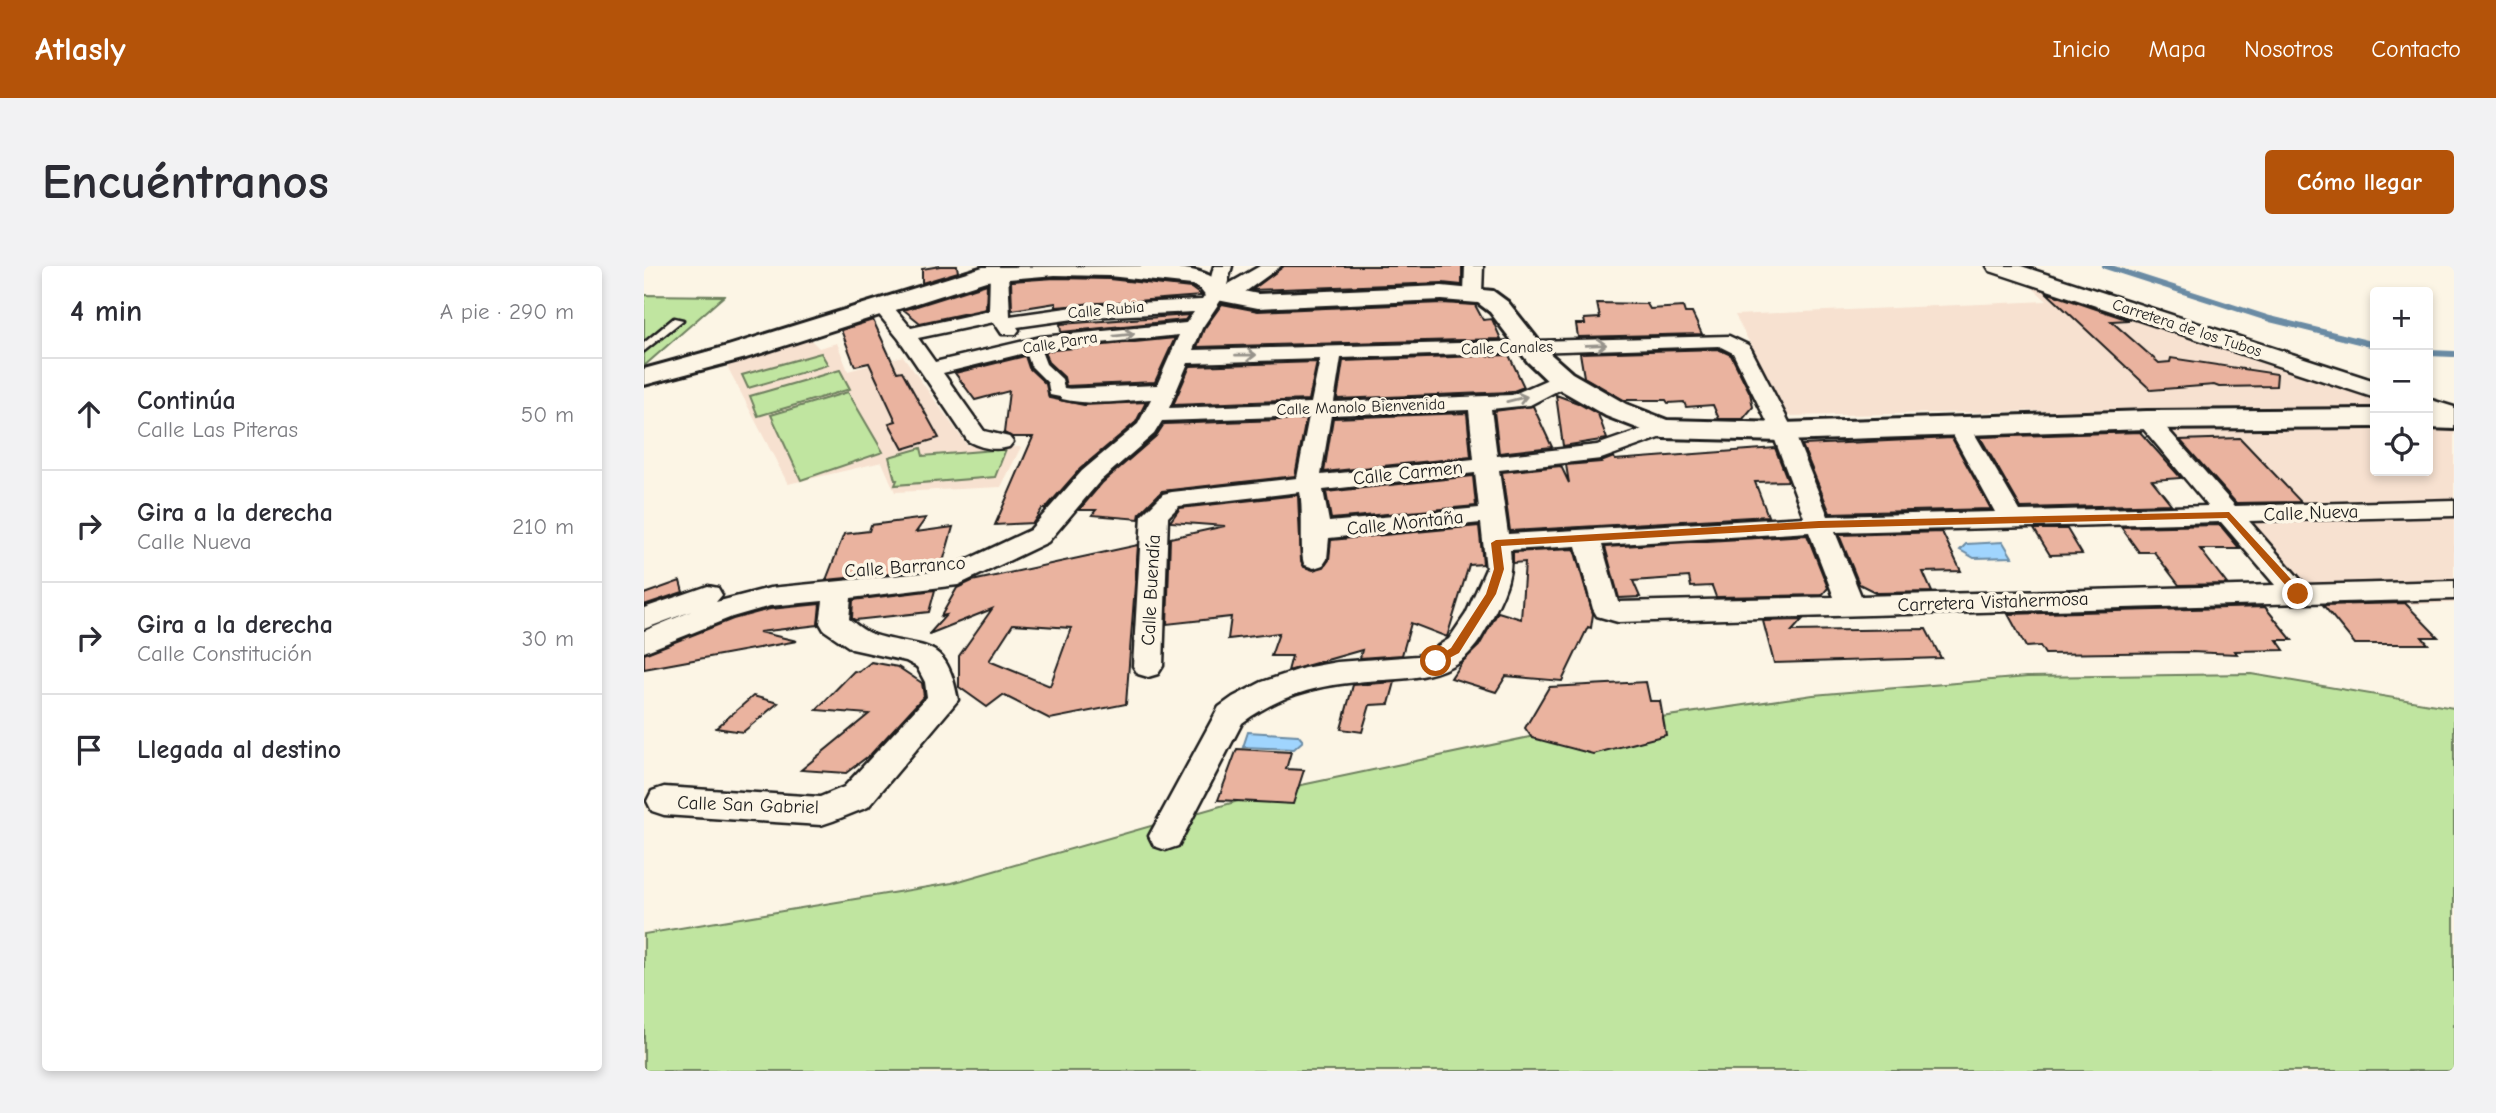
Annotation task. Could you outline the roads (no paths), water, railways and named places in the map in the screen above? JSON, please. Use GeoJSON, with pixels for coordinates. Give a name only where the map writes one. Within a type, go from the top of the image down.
{"type":"FeatureCollection","features":[{"type":"Feature","properties":{"kind":"main road"},"geometry":{"type":"LineString","coordinates":[[644,377],[737,352],[987,271],[1055,268],[1181,275],[1209,284],[1212,299],[1258,301],[1473,293],[1484,296],[1499,307],[1530,347],[1562,379],[1616,410],[1662,429],[1783,432],[2147,421],[2370,418]]}},
{"type":"Feature","properties":{"kind":"main road"},"geometry":{"type":"LineString","coordinates":[[2433,419],[2454,418]]}},
{"type":"Feature","properties":{"kind":"street"},"geometry":{"type":"LineString","coordinates":[[986,561],[1039,536],[1091,476],[1146,429],[1155,415],[1192,328],[1212,299],[1223,266]]}},
{"type":"Feature","properties":{"kind":"street","name":"Calle Rubia"},"geometry":{"type":"LineString","coordinates":[[906,335],[1002,319],[1212,299],[1238,288],[1272,266]]}},
{"type":"Feature","properties":{"kind":"street"},"geometry":{"type":"LineString","coordinates":[[1473,293],[1474,266]]}},
{"type":"Feature","properties":{"kind":"street","name":"Carretera de los Tubos"},"geometry":{"type":"LineString","coordinates":[[1998,266],[2370,388]]}},
{"type":"Feature","properties":{"kind":"street"},"geometry":{"type":"LineString","coordinates":[[987,271],[1002,319],[1009,330],[1032,346],[1039,366],[1056,382],[1056,391],[1103,396],[1164,391]]}},
{"type":"Feature","properties":{"kind":"street"},"geometry":{"type":"LineString","coordinates":[[882,306],[906,335],[976,436],[986,441],[1000,442]]}},
{"type":"Feature","properties":{"kind":"street","name":"Calle Parra"},"geometry":{"type":"LineString","coordinates":[[930,370],[1041,343],[1192,328]]}},
{"type":"Feature","properties":{"kind":"street","name":"Calle Canales"},"geometry":{"type":"LineString","coordinates":[[1178,357],[1722,340],[1741,349],[1783,432],[1851,606]]}},
{"type":"Feature","properties":{"kind":"street"},"geometry":{"type":"LineString","coordinates":[[1314,559],[1317,531],[1314,495],[1308,483],[1331,354]]}},
{"type":"Feature","properties":{"kind":"street","name":"Calle Manolo Bienvenida"},"geometry":{"type":"LineString","coordinates":[[1155,415],[1521,400],[1562,379]]}},
{"type":"Feature","properties":{"kind":"street"},"geometry":{"type":"LineString","coordinates":[[1166,836],[1230,715],[1247,701],[1296,681],[1354,671],[1415,667],[1436,661],[1455,651],[1491,594],[1499,569],[1479,403]]}},
{"type":"Feature","properties":{"kind":"street"},"geometry":{"type":"LineString","coordinates":[[2433,409],[2454,418]]}},
{"type":"Feature","properties":{"kind":"street"},"geometry":{"type":"LineString","coordinates":[[2147,421],[2298,594]]}},
{"type":"Feature","properties":{"kind":"street"},"geometry":{"type":"LineString","coordinates":[[1959,426],[2012,520]]}},
{"type":"Feature","properties":{"kind":"street","name":"Calle Carmen"},"geometry":{"type":"LineString","coordinates":[[1155,515],[1172,499],[1601,452],[1662,429]]}},
{"type":"Feature","properties":{"kind":"street","name":"Calle Nueva"},"geometry":{"type":"LineString","coordinates":[[1496,543],[1819,524],[2454,508]]}},
{"type":"Feature","properties":{"kind":"street","name":"Calle Montaña"},"geometry":{"type":"LineString","coordinates":[[1317,531],[1493,514]]}},
{"type":"Feature","properties":{"kind":"street","name":"Calle Buendía"},"geometry":{"type":"LineString","coordinates":[[1147,666],[1155,515]]}},
{"type":"Feature","properties":{"kind":"street","name":"Carretera Vistahermosa"},"geometry":{"type":"LineString","coordinates":[[1587,538],[1605,605],[1612,611],[2454,590]]}},
{"type":"Feature","properties":{"kind":"street","name":"Calle Barranco"},"geometry":{"type":"LineString","coordinates":[[644,642],[722,610],[771,597],[948,579],[986,561]]}},
{"type":"Feature","properties":{"kind":"street","name":"Calle Barranco"},"geometry":{"type":"LineString","coordinates":[[644,619],[716,592],[786,576],[986,561]]}},
{"type":"Feature","properties":{"kind":"street","name":"Calle San Gabriel"},"geometry":{"type":"LineString","coordinates":[[664,801],[821,811],[856,797],[943,701],[940,676],[917,651],[864,642],[834,623],[838,591]]}},
{"type":"Feature","properties":{"kind":"lane"},"geometry":{"type":"LineString","coordinates":[[644,348],[678,320]]}},
{"type":"Feature","properties":{"kind":"water"},"geometry":{"type":"Polygon","coordinates":[[[2003,542],[2012,557],[1974,558],[1960,550],[1966,544],[2003,542]]]}},
{"type":"Feature","properties":{"kind":"water"},"geometry":{"type":"Polygon","coordinates":[[[1248,732],[1298,735],[1303,741],[1294,749],[1243,747],[1248,732]]]}},
{"type":"Feature","properties":{"kind":"waterway"},"geometry":{"type":"LineString","coordinates":[[2105,266],[2270,319],[2370,344]]}},
{"type":"Feature","properties":{"kind":"waterway"},"geometry":{"type":"LineString","coordinates":[[2433,353],[2454,354]]}}]}
